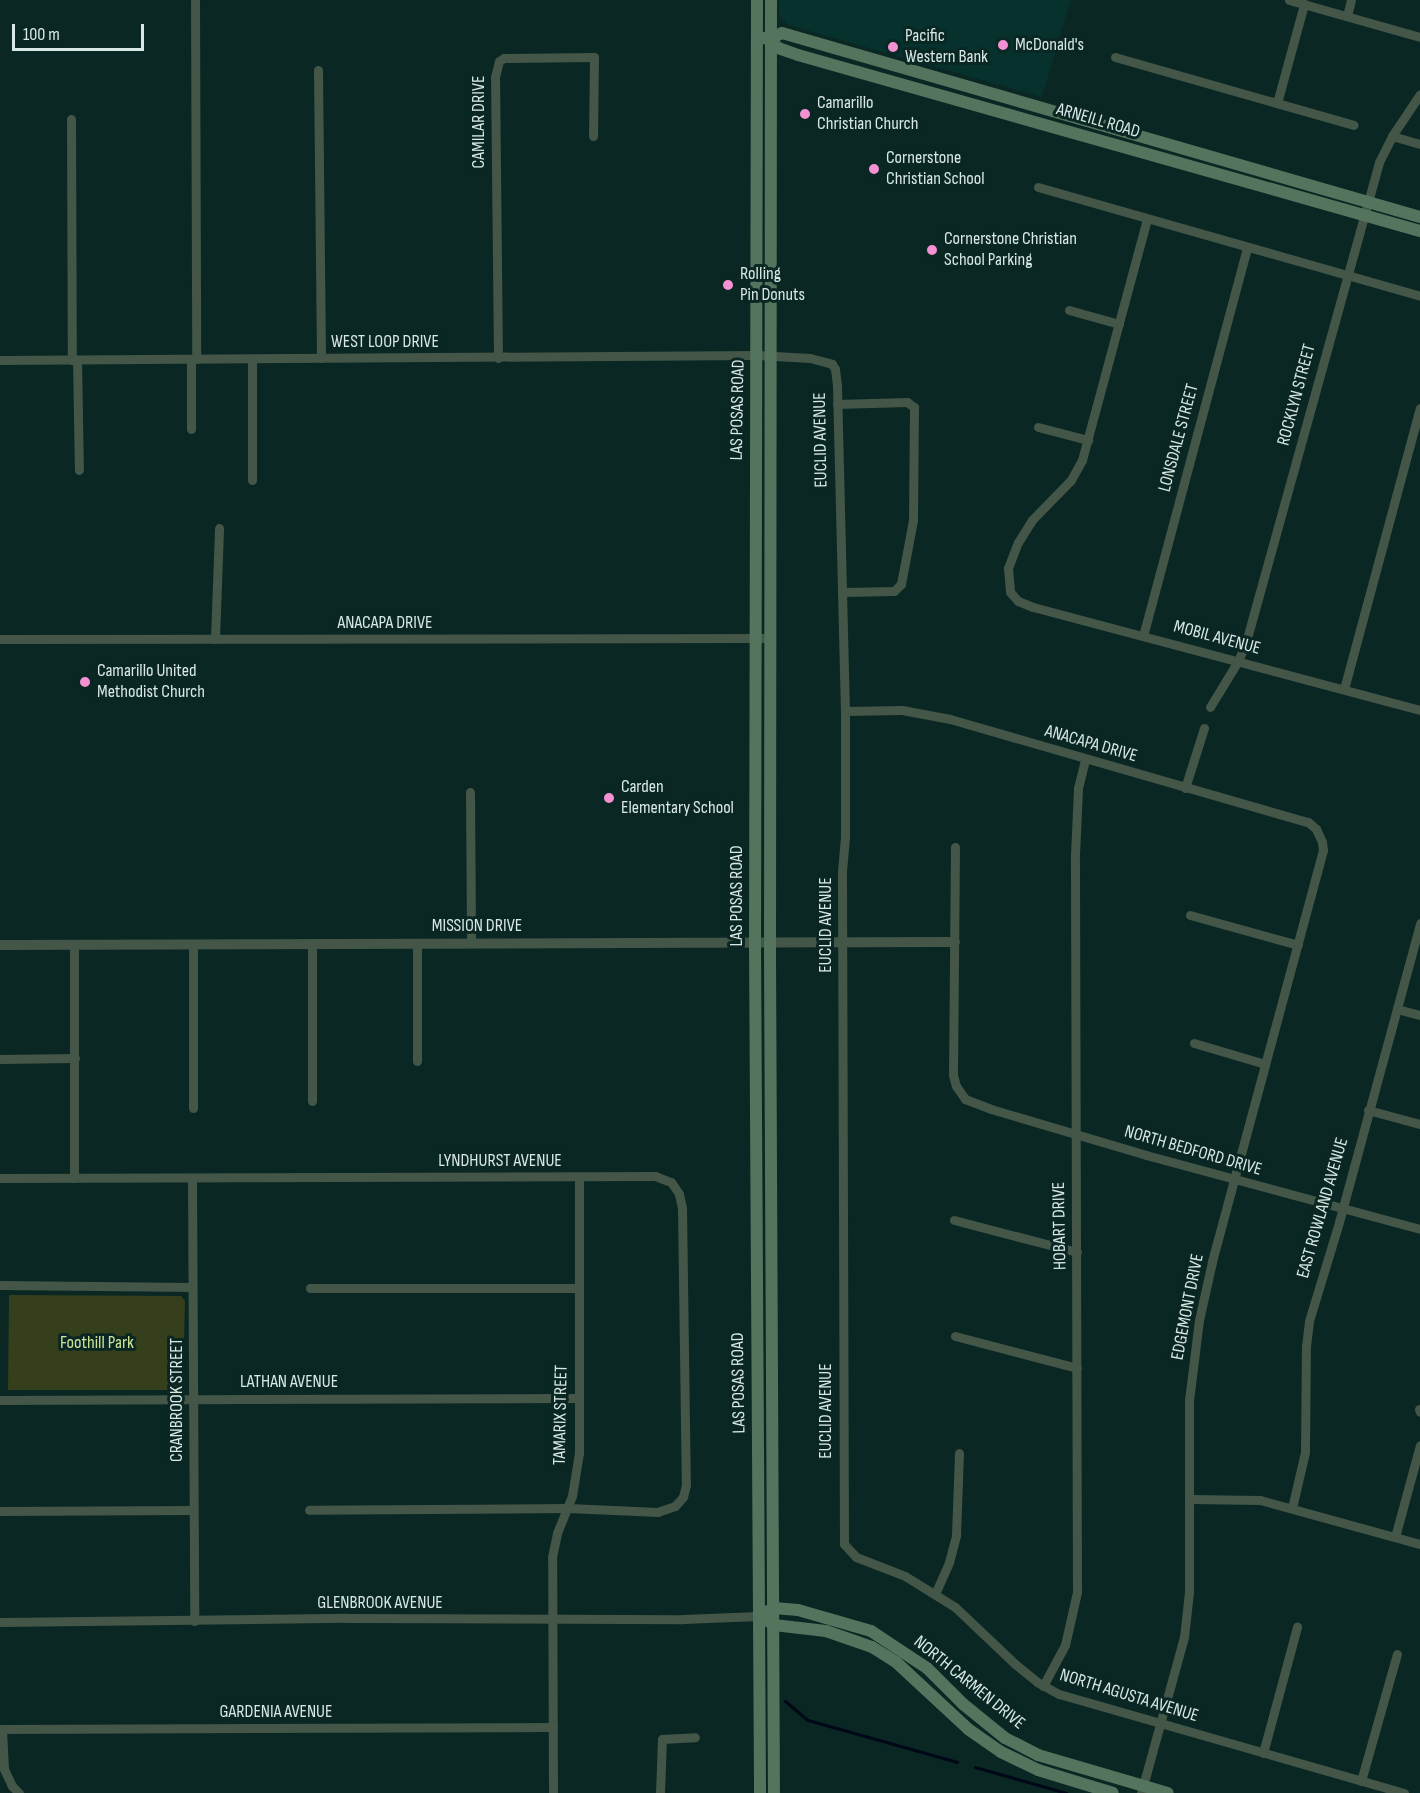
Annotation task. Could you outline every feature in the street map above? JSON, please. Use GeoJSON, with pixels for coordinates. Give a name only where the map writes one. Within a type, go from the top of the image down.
{"type":"FeatureCollection","features":[{"type":"Feature","properties":{"kind":"main road","name":"LAS POSAS ROAD"},"geometry":{"type":"LineString","coordinates":[[757,0],[755,944],[760,1793]]}},
{"type":"Feature","properties":{"kind":"main road","name":"LAS POSAS ROAD"},"geometry":{"type":"LineString","coordinates":[[771,0],[770,943],[774,1793]]}},
{"type":"Feature","properties":{"kind":"main road","name":"ARNEILL ROAD"},"geometry":{"type":"LineString","coordinates":[[756,38],[770,39],[782,33],[1420,217]]}},
{"type":"Feature","properties":{"kind":"main road","name":"ARNEILL ROAD"},"geometry":{"type":"LineString","coordinates":[[770,39],[778,48],[798,55],[1420,231]]}},
{"type":"Feature","properties":{"kind":"main road"},"geometry":{"type":"LineString","coordinates":[[759,1616],[774,1608]]}},
{"type":"Feature","properties":{"kind":"main road","name":"NORTH CARMEN DRIVE"},"geometry":{"type":"LineString","coordinates":[[774,1608],[798,1610],[870,1631],[927,1668],[963,1704],[1005,1738],[1038,1755],[1142,1789],[1168,1793]]}},
{"type":"Feature","properties":{"kind":"main road","name":"NORTH CARMEN DRIVE"},"geometry":{"type":"LineString","coordinates":[[759,1616],[774,1625],[826,1631],[872,1647],[896,1662],[968,1729],[1001,1752],[1038,1770],[1113,1793]]}},
{"type":"Feature","properties":{"kind":"street"},"geometry":{"type":"LineString","coordinates":[[190,429],[194,359],[195,0]]}},
{"type":"Feature","properties":{"kind":"street"},"geometry":{"type":"LineString","coordinates":[[1289,0],[1420,37]]}},
{"type":"Feature","properties":{"kind":"street"},"geometry":{"type":"LineString","coordinates":[[1347,16],[1351,0]]}},
{"type":"Feature","properties":{"kind":"street"},"geometry":{"type":"LineString","coordinates":[[1277,103],[1304,4]]}},
{"type":"Feature","properties":{"kind":"street","name":"CAMILAR DRIVE"},"geometry":{"type":"LineString","coordinates":[[498,358],[495,77],[498,61],[504,58],[594,57],[593,136]]}},
{"type":"Feature","properties":{"kind":"street"},"geometry":{"type":"LineString","coordinates":[[1115,57],[1354,125]]}},
{"type":"Feature","properties":{"kind":"street"},"geometry":{"type":"LineString","coordinates":[[318,70],[321,358]]}},
{"type":"Feature","properties":{"kind":"street","name":"ROCKLYN STREET"},"geometry":{"type":"LineString","coordinates":[[1210,707],[1238,661],[1246,642],[1379,162],[1392,136],[1420,94]]}},
{"type":"Feature","properties":{"kind":"street"},"geometry":{"type":"LineString","coordinates":[[71,119],[78,470]]}},
{"type":"Feature","properties":{"kind":"street"},"geometry":{"type":"LineString","coordinates":[[1392,136],[1420,144]]}},
{"type":"Feature","properties":{"kind":"street"},"geometry":{"type":"LineString","coordinates":[[1038,187],[1420,296]]}},
{"type":"Feature","properties":{"kind":"street"},"geometry":{"type":"LineString","coordinates":[[1038,427],[1088,440],[1147,219]]}},
{"type":"Feature","properties":{"kind":"street","name":"LONSDALE STREET"},"geometry":{"type":"LineString","coordinates":[[1143,636],[1247,248]]}},
{"type":"Feature","properties":{"kind":"street"},"geometry":{"type":"LineString","coordinates":[[1069,310],[1119,324]]}},
{"type":"Feature","properties":{"kind":"street","name":"WEST LOOP DRIVE"},"geometry":{"type":"LineString","coordinates":[[0,360],[770,356]]}},
{"type":"Feature","properties":{"kind":"street","name":"EUCLID AVENUE"},"geometry":{"type":"LineString","coordinates":[[770,356],[810,358],[832,364],[835,369],[845,711],[843,1523],[847,1549]]}},
{"type":"Feature","properties":{"kind":"street"},"geometry":{"type":"LineString","coordinates":[[252,359],[252,480]]}},
{"type":"Feature","properties":{"kind":"street"},"geometry":{"type":"LineString","coordinates":[[837,404],[907,402],[914,407],[913,520],[901,584],[894,591],[842,592]]}},
{"type":"Feature","properties":{"kind":"street"},"geometry":{"type":"LineString","coordinates":[[1344,689],[1420,408]]}},
{"type":"Feature","properties":{"kind":"street","name":"MOBIL AVENUE"},"geometry":{"type":"LineString","coordinates":[[1088,440],[1082,460],[1071,480],[1032,520],[1018,542],[1008,568],[1010,592],[1018,601],[1033,607],[1420,710]]}},
{"type":"Feature","properties":{"kind":"street"},"geometry":{"type":"LineString","coordinates":[[215,639],[219,528]]}},
{"type":"Feature","properties":{"kind":"street","name":"ANACAPA DRIVE"},"geometry":{"type":"LineString","coordinates":[[0,639],[770,638]]}},
{"type":"Feature","properties":{"kind":"street","name":"ANACAPA DRIVE"},"geometry":{"type":"LineString","coordinates":[[845,711],[902,710],[927,713],[1308,822],[1320,835]]}},
{"type":"Feature","properties":{"kind":"street"},"geometry":{"type":"LineString","coordinates":[[1185,788],[1204,728]]}},
{"type":"Feature","properties":{"kind":"street","name":"HOBART DRIVE"},"geometry":{"type":"LineString","coordinates":[[1043,1686],[1065,1645],[1077,1592],[1076,810],[1085,759]]}},
{"type":"Feature","properties":{"kind":"street"},"geometry":{"type":"LineString","coordinates":[[470,792],[471,942]]}},
{"type":"Feature","properties":{"kind":"street","name":"EDGEMONT DRIVE"},"geometry":{"type":"LineString","coordinates":[[1142,1789],[1162,1724],[1184,1637],[1189,1592],[1189,1400],[1193,1361],[1212,1262],[1323,850],[1320,835]]}},
{"type":"Feature","properties":{"kind":"street"},"geometry":{"type":"LineString","coordinates":[[955,848],[955,942]]}},
{"type":"Feature","properties":{"kind":"street"},"geometry":{"type":"LineString","coordinates":[[1190,915],[1298,945]]}},
{"type":"Feature","properties":{"kind":"street","name":"EAST ROWLAND AVENUE"},"geometry":{"type":"LineString","coordinates":[[1292,1508],[1305,1452],[1306,1346],[1309,1321],[1342,1210],[1420,922]]}},
{"type":"Feature","properties":{"kind":"street","name":"MISSION DRIVE"},"geometry":{"type":"LineString","coordinates":[[0,945],[955,942]]}},
{"type":"Feature","properties":{"kind":"street","name":"NORTH BEDFORD DRIVE"},"geometry":{"type":"LineString","coordinates":[[955,942],[953,1075],[961,1095],[969,1101],[1075,1135],[1342,1210],[1420,1229]]}},
{"type":"Feature","properties":{"kind":"street"},"geometry":{"type":"LineString","coordinates":[[312,944],[312,1101]]}},
{"type":"Feature","properties":{"kind":"street"},"geometry":{"type":"LineString","coordinates":[[417,944],[417,1061]]}},
{"type":"Feature","properties":{"kind":"street"},"geometry":{"type":"LineString","coordinates":[[74,945],[74,1178]]}},
{"type":"Feature","properties":{"kind":"street"},"geometry":{"type":"LineString","coordinates":[[193,945],[193,1107]]}},
{"type":"Feature","properties":{"kind":"street"},"geometry":{"type":"LineString","coordinates":[[1397,1009],[1420,1015]]}},
{"type":"Feature","properties":{"kind":"street"},"geometry":{"type":"LineString","coordinates":[[1194,1043],[1265,1064]]}},
{"type":"Feature","properties":{"kind":"street"},"geometry":{"type":"LineString","coordinates":[[0,1059],[75,1058]]}},
{"type":"Feature","properties":{"kind":"street"},"geometry":{"type":"LineString","coordinates":[[1368,1110],[1420,1124]]}},
{"type":"Feature","properties":{"kind":"street","name":"TAMARIX STREET"},"geometry":{"type":"LineString","coordinates":[[553,1793],[552,1620],[555,1541],[568,1508],[578,1468],[579,1177]]}},
{"type":"Feature","properties":{"kind":"street","name":"LYNDHURST AVENUE"},"geometry":{"type":"LineString","coordinates":[[0,1178],[661,1177],[671,1182],[679,1194],[682,1208],[686,1485],[677,1504],[658,1512],[568,1508]]}},
{"type":"Feature","properties":{"kind":"street","name":"CRANBROOK STREET"},"geometry":{"type":"LineString","coordinates":[[192,1178],[194,1621]]}},
{"type":"Feature","properties":{"kind":"street"},"geometry":{"type":"LineString","coordinates":[[954,1220],[1077,1252]]}},
{"type":"Feature","properties":{"kind":"street"},"geometry":{"type":"LineString","coordinates":[[0,1285],[192,1287]]}},
{"type":"Feature","properties":{"kind":"street"},"geometry":{"type":"LineString","coordinates":[[310,1288],[578,1288]]}},
{"type":"Feature","properties":{"kind":"street"},"geometry":{"type":"LineString","coordinates":[[955,1336],[1077,1368]]}},
{"type":"Feature","properties":{"kind":"street","name":"LATHAN AVENUE"},"geometry":{"type":"LineString","coordinates":[[0,1400],[578,1398]]}},
{"type":"Feature","properties":{"kind":"street"},"geometry":{"type":"LineString","coordinates":[[1395,1537],[1420,1445]]}},
{"type":"Feature","properties":{"kind":"street"},"geometry":{"type":"LineString","coordinates":[[935,1594],[949,1562],[956,1535],[959,1453]]}},
{"type":"Feature","properties":{"kind":"street"},"geometry":{"type":"LineString","coordinates":[[1190,1499],[1245,1499],[1292,1508],[1420,1545]]}},
{"type":"Feature","properties":{"kind":"street"},"geometry":{"type":"LineString","coordinates":[[309,1510],[568,1508]]}},
{"type":"Feature","properties":{"kind":"street"},"geometry":{"type":"LineString","coordinates":[[0,1510],[194,1510]]}},
{"type":"Feature","properties":{"kind":"street","name":"NORTH AGUSTA AVENUE"},"geometry":{"type":"LineString","coordinates":[[847,1549],[856,1557],[899,1574],[935,1594],[963,1614],[1001,1652],[1043,1686],[1078,1700],[1404,1793]]}},
{"type":"Feature","properties":{"kind":"street","name":"GLENBROOK AVENUE"},"geometry":{"type":"LineString","coordinates":[[0,1622],[346,1618],[552,1620],[759,1616]]}},
{"type":"Feature","properties":{"kind":"street"},"geometry":{"type":"LineString","coordinates":[[1263,1753],[1297,1627]]}},
{"type":"Feature","properties":{"kind":"street"},"geometry":{"type":"LineString","coordinates":[[1360,1781],[1397,1654]]}},
{"type":"Feature","properties":{"kind":"street","name":"GARDENIA AVENUE"},"geometry":{"type":"LineString","coordinates":[[1,1729],[553,1727]]}},
{"type":"Feature","properties":{"kind":"street"},"geometry":{"type":"LineString","coordinates":[[1,1729],[4,1768],[12,1786],[20,1793]]}},
{"type":"Feature","properties":{"kind":"street"},"geometry":{"type":"LineString","coordinates":[[660,1793],[662,1739],[695,1737]]}},
{"type":"Feature","properties":{"kind":"shaded area"},"geometry":{"type":"Polygon","coordinates":[[[779,0],[1071,0],[1042,97],[788,25],[779,16],[779,0]]]}},
{"type":"Feature","properties":{"kind":"green space","name":"Foothill Park"},"geometry":{"type":"Polygon","coordinates":[[[9,1295],[181,1296],[185,1301],[183,1386],[177,1390],[8,1390],[9,1295]]]}},
{"type":"Feature","properties":{"kind":"waterway"},"geometry":{"type":"LineString","coordinates":[[785,1701],[808,1720],[957,1762]]}},
{"type":"Feature","properties":{"kind":"waterway"},"geometry":{"type":"LineString","coordinates":[[975,1767],[1066,1793]]}},
{"type":"Feature","properties":{"kind":"place","name":"McDonald's"},"geometry":{"type":"Point","coordinates":[1003,45]}},
{"type":"Feature","properties":{"kind":"place","name":"Pacific Western Bank"},"geometry":{"type":"Point","coordinates":[893,47]}},
{"type":"Feature","properties":{"kind":"place","name":"Camarillo Christian Church"},"geometry":{"type":"Point","coordinates":[805,114]}},
{"type":"Feature","properties":{"kind":"place","name":"Cornerstone Christian School"},"geometry":{"type":"Point","coordinates":[874,169]}},
{"type":"Feature","properties":{"kind":"place","name":"Cornerstone Christian School Parking"},"geometry":{"type":"Point","coordinates":[932,250]}},
{"type":"Feature","properties":{"kind":"place","name":"Rolling Pin Donuts"},"geometry":{"type":"Point","coordinates":[728,285]}},
{"type":"Feature","properties":{"kind":"place","name":"Camarillo United Methodist Church"},"geometry":{"type":"Point","coordinates":[85,682]}},
{"type":"Feature","properties":{"kind":"place","name":"Carden Elementary School"},"geometry":{"type":"Point","coordinates":[609,798]}}]}
